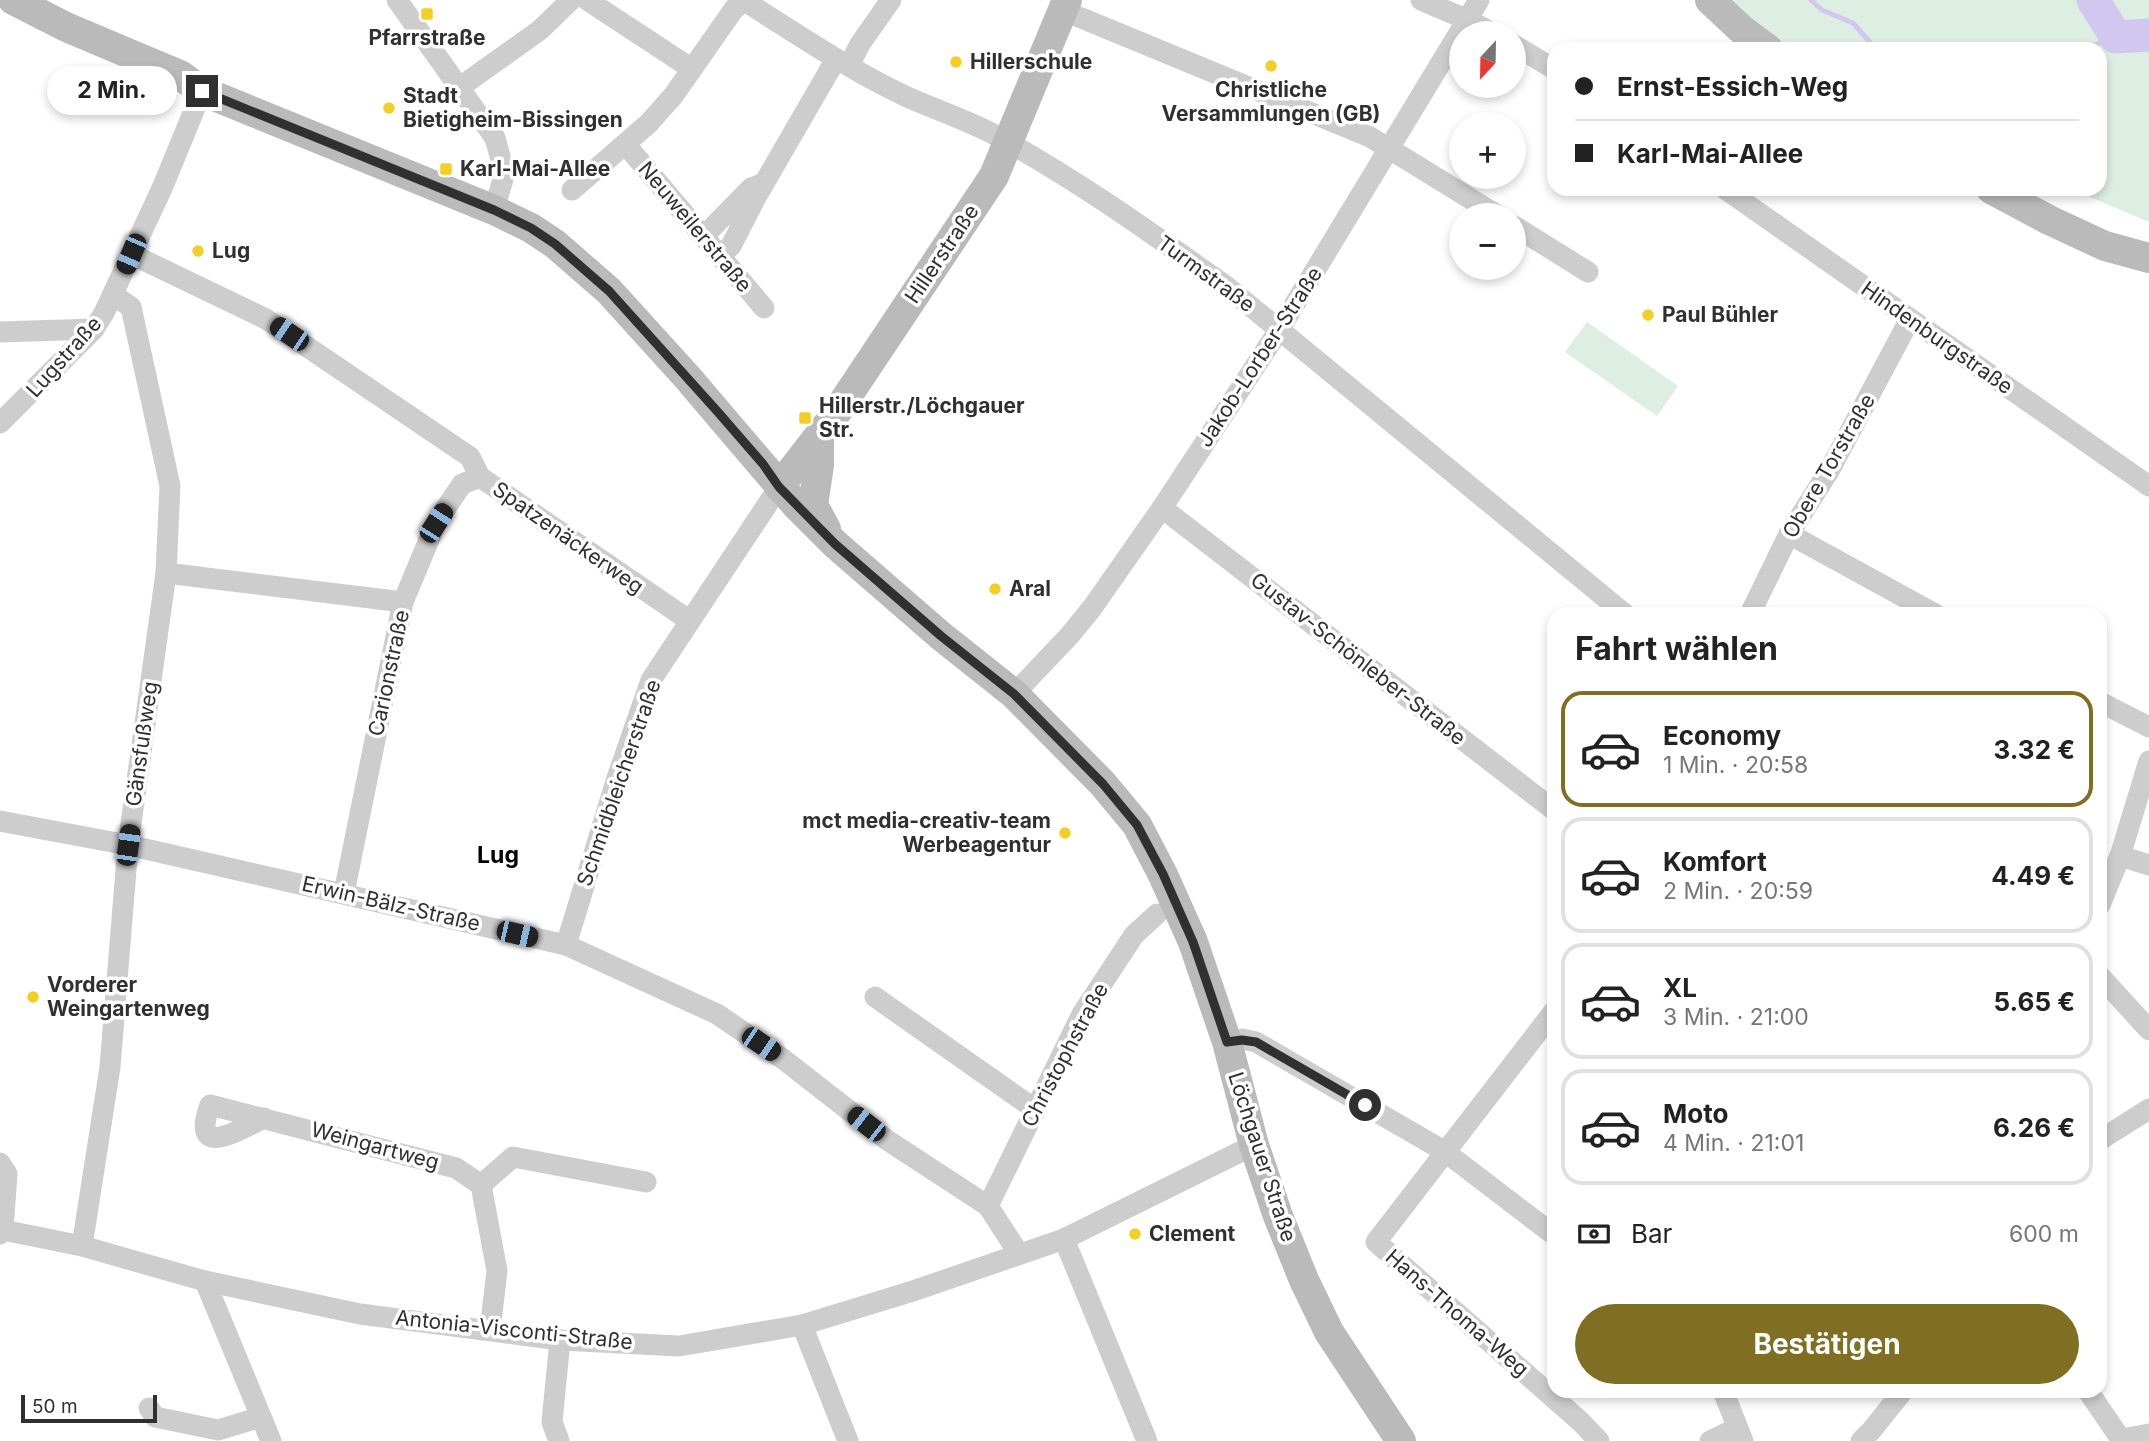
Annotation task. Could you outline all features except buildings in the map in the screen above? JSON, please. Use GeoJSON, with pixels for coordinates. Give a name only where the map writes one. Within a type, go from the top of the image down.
{"type":"FeatureCollection","features":[{"type":"Feature","properties":{"kind":"main road"},"geometry":{"type":"LineString","coordinates":[[13,0],[66,27],[180,75],[202,91],[494,210]]}},
{"type":"Feature","properties":{"kind":"main road"},"geometry":{"type":"LineString","coordinates":[[1710,0],[1759,42]]}},
{"type":"Feature","properties":{"kind":"main road","name":"Hillerstraße"},"geometry":{"type":"LineString","coordinates":[[779,487],[819,438],[994,176],[1065,5]]}},
{"type":"Feature","properties":{"kind":"main road"},"geometry":{"type":"LineString","coordinates":[[0,11],[59,43],[113,67],[172,88],[202,91]]}},
{"type":"Feature","properties":{"kind":"main road"},"geometry":{"type":"LineString","coordinates":[[2004,196],[2105,246],[2149,258]]}},
{"type":"Feature","properties":{"kind":"main road","name":"Löchgauer Straße"},"geometry":{"type":"LineString","coordinates":[[494,210],[531,228],[555,244],[609,291],[713,406],[763,464],[779,487],[835,544],[941,636],[1014,694],[1103,784],[1137,825],[1163,874],[1193,942],[1227,1042],[1255,1145],[1278,1216],[1304,1280],[1329,1332],[1401,1441]]}},
{"type":"Feature","properties":{"kind":"main road"},"geometry":{"type":"LineString","coordinates":[[819,438],[819,464],[813,505],[835,544]]}},
{"type":"Feature","properties":{"kind":"street"},"geometry":{"type":"LineString","coordinates":[[397,0],[495,138],[503,167],[503,179],[494,210]]}},
{"type":"Feature","properties":{"kind":"street"},"geometry":{"type":"LineString","coordinates":[[460,87],[540,30],[571,0]]}},
{"type":"Feature","properties":{"kind":"street"},"geometry":{"type":"LineString","coordinates":[[587,0],[692,69]]}},
{"type":"Feature","properties":{"kind":"street","name":"Neuweilerstraße"},"geometry":{"type":"LineString","coordinates":[[572,190],[626,145],[673,96],[734,9],[744,0]]}},
{"type":"Feature","properties":{"kind":"street","name":"Turmstraße"},"geometry":{"type":"LineString","coordinates":[[744,0],[843,62],[904,95],[1009,142],[1072,180],[1192,262],[1226,286],[1616,607]]}},
{"type":"Feature","properties":{"kind":"street"},"geometry":{"type":"LineString","coordinates":[[720,255],[731,246],[764,184],[843,62],[860,44],[891,0]]}},
{"type":"Feature","properties":{"kind":"street"},"geometry":{"type":"LineString","coordinates":[[1421,0],[1468,20]]}},
{"type":"Feature","properties":{"kind":"street","name":"Jakob-Lorber-Straße"},"geometry":{"type":"LineString","coordinates":[[1014,694],[1070,635],[1162,508],[1279,330],[1479,0]]}},
{"type":"Feature","properties":{"kind":"street"},"geometry":{"type":"LineString","coordinates":[[1065,5],[1370,136],[1478,203]]}},
{"type":"Feature","properties":{"kind":"street"},"geometry":{"type":"LineString","coordinates":[[1526,52],[1547,65]]}},
{"type":"Feature","properties":{"kind":"street","name":"Lugstraße"},"geometry":{"type":"LineString","coordinates":[[0,423],[94,329],[113,295],[163,187],[202,91]]}},
{"type":"Feature","properties":{"kind":"street","name":"Neuweilerstraße"},"geometry":{"type":"LineString","coordinates":[[626,145],[764,309]]}},
{"type":"Feature","properties":{"kind":"street"},"geometry":{"type":"LineString","coordinates":[[704,236],[751,188],[764,184]]}},
{"type":"Feature","properties":{"kind":"street","name":"Hindenburgstraße"},"geometry":{"type":"LineString","coordinates":[[1735,196],[2149,486]]}},
{"type":"Feature","properties":{"kind":"street"},"geometry":{"type":"LineString","coordinates":[[1526,233],[1588,272]]}},
{"type":"Feature","properties":{"kind":"street","name":"Spatzenäckerweg"},"geometry":{"type":"LineString","coordinates":[[131,254],[266,319],[470,457],[480,477],[690,621]]}},
{"type":"Feature","properties":{"kind":"street","name":"Gänsfußweg"},"geometry":{"type":"LineString","coordinates":[[82,1246],[110,1067],[128,845],[166,573],[170,486],[131,307],[113,295]]}},
{"type":"Feature","properties":{"kind":"street","name":"Obere Torstraße"},"geometry":{"type":"LineString","coordinates":[[1753,607],[1789,534],[1829,471],[1910,319]]}},
{"type":"Feature","properties":{"kind":"street"},"geometry":{"type":"LineString","coordinates":[[0,332],[94,329]]}},
{"type":"Feature","properties":{"kind":"street","name":"Carionstraße"},"geometry":{"type":"LineString","coordinates":[[344,893],[402,603],[436,523],[461,484],[480,477]]}},
{"type":"Feature","properties":{"kind":"street","name":"Schmidbleicherstraße"},"geometry":{"type":"LineString","coordinates":[[566,945],[617,778],[652,680],[779,487]]}},
{"type":"Feature","properties":{"kind":"street","name":"Gustav-Schönleber-Straße"},"geometry":{"type":"LineString","coordinates":[[1162,508],[1547,805]]}},
{"type":"Feature","properties":{"kind":"street"},"geometry":{"type":"LineString","coordinates":[[1789,534],[1922,607]]}},
{"type":"Feature","properties":{"kind":"street"},"geometry":{"type":"LineString","coordinates":[[166,573],[402,603]]}},
{"type":"Feature","properties":{"kind":"street"},"geometry":{"type":"LineString","coordinates":[[2107,706],[2149,727]]}},
{"type":"Feature","properties":{"kind":"street"},"geometry":{"type":"LineString","coordinates":[[2107,888],[2120,856],[2149,761]]}},
{"type":"Feature","properties":{"kind":"street","name":"Erwin-Bälz-Straße"},"geometry":{"type":"LineString","coordinates":[[0,821],[128,845],[566,945],[717,1014],[783,1059],[887,1140],[988,1206],[1019,1254]]}},
{"type":"Feature","properties":{"kind":"street"},"geometry":{"type":"LineString","coordinates":[[2120,856],[2149,865]]}},
{"type":"Feature","properties":{"kind":"street","name":"Christophstraße"},"geometry":{"type":"LineString","coordinates":[[988,1206],[1082,1014],[1134,935],[1157,914]]}},
{"type":"Feature","properties":{"kind":"street"},"geometry":{"type":"LineString","coordinates":[[2107,984],[2149,1030]]}},
{"type":"Feature","properties":{"kind":"street"},"geometry":{"type":"LineString","coordinates":[[875,997],[1036,1110]]}},
{"type":"Feature","properties":{"kind":"street"},"geometry":{"type":"LineString","coordinates":[[1444,1151],[1510,1071],[1547,1021]]}},
{"type":"Feature","properties":{"kind":"street"},"geometry":{"type":"LineString","coordinates":[[1227,1042],[1256,1042],[1444,1151],[1547,1230]]}},
{"type":"Feature","properties":{"kind":"street"},"geometry":{"type":"LineString","coordinates":[[2107,1136],[2149,1110]]}},
{"type":"Feature","properties":{"kind":"street","name":"Weingartweg"},"geometry":{"type":"LineString","coordinates":[[264,1118],[456,1168],[481,1185]]}},
{"type":"Feature","properties":{"kind":"street","name":"Antonia-Visconti-Straße"},"geometry":{"type":"LineString","coordinates":[[2,1232],[82,1246],[205,1280],[360,1314],[560,1340],[679,1346],[802,1325],[913,1291],[1064,1239],[1255,1145]]}},
{"type":"Feature","properties":{"kind":"street","name":"Hans-Thoma-Weg"},"geometry":{"type":"LineString","coordinates":[[1444,1151],[1376,1241],[1547,1392]]}},
{"type":"Feature","properties":{"kind":"street"},"geometry":{"type":"LineString","coordinates":[[491,1331],[497,1271],[481,1185],[513,1157],[646,1182]]}},
{"type":"Feature","properties":{"kind":"street"},"geometry":{"type":"LineString","coordinates":[[0,1163],[7,1174],[2,1232]]}},
{"type":"Feature","properties":{"kind":"street"},"geometry":{"type":"LineString","coordinates":[[1064,1239],[1147,1441]]}},
{"type":"Feature","properties":{"kind":"street"},"geometry":{"type":"LineString","coordinates":[[205,1280],[271,1441]]}},
{"type":"Feature","properties":{"kind":"street"},"geometry":{"type":"LineString","coordinates":[[802,1325],[848,1441]]}},
{"type":"Feature","properties":{"kind":"street"},"geometry":{"type":"LineString","coordinates":[[559,1441],[552,1422],[560,1340]]}},
{"type":"Feature","properties":{"kind":"street","name":"Hans-Thoma-Weg"},"geometry":{"type":"LineString","coordinates":[[1554,1398],[1599,1441]]}},
{"type":"Feature","properties":{"kind":"street"},"geometry":{"type":"LineString","coordinates":[[1710,1441],[1740,1434],[1726,1398]]}},
{"type":"Feature","properties":{"kind":"street"},"geometry":{"type":"LineString","coordinates":[[1861,1441],[1897,1398]]}},
{"type":"Feature","properties":{"kind":"street"},"geometry":{"type":"LineString","coordinates":[[2093,1398],[2122,1440],[2149,1434]]}},
{"type":"Feature","properties":{"kind":"street"},"geometry":{"type":"LineString","coordinates":[[149,1408],[155,1417],[218,1430],[261,1417]]}},
{"type":"Feature","properties":{"kind":"green space"},"geometry":{"type":"Polygon","coordinates":[[[1724,0],[2149,0],[2149,222],[2088,196],[2107,196],[2107,42],[1781,42],[1724,0]]]}},
{"type":"Feature","properties":{"kind":"green space"},"geometry":{"type":"Polygon","coordinates":[[[1587,322],[1678,386],[1657,416],[1565,352],[1587,322]]]}},
{"type":"Feature","properties":{"kind":"waterway"},"geometry":{"type":"LineString","coordinates":[[1811,0],[1822,10],[1853,23],[1870,42]]}},
{"type":"Feature","properties":{"kind":"waterway"},"geometry":{"type":"LineString","coordinates":[[2093,0],[2116,37],[2149,35]]}},
{"type":"Feature","properties":{"kind":"waterway"},"geometry":{"type":"LineString","coordinates":[[2102,42],[2116,37]]}},
{"type":"Feature","properties":{"kind":"place","name":"Pfarrstraße"},"geometry":{"type":"Point","coordinates":[427,14]}},
{"type":"Feature","properties":{"kind":"place","name":"Hillerschule"},"geometry":{"type":"Point","coordinates":[956,62]}},
{"type":"Feature","properties":{"kind":"place","name":"Christliche Versammlungen (GB)"},"geometry":{"type":"Point","coordinates":[1271,66]}},
{"type":"Feature","properties":{"kind":"place","name":"Stadt Bietigheim-Bissingen"},"geometry":{"type":"Point","coordinates":[389,108]}},
{"type":"Feature","properties":{"kind":"place","name":"Karl-Mai-Allee"},"geometry":{"type":"Point","coordinates":[446,169]}},
{"type":"Feature","properties":{"kind":"place","name":"Lug"},"geometry":{"type":"Point","coordinates":[198,251]}},
{"type":"Feature","properties":{"kind":"place","name":"Paul Bühler"},"geometry":{"type":"Point","coordinates":[1648,315]}},
{"type":"Feature","properties":{"kind":"place","name":"Hillerstr./Löchgauer Str."},"geometry":{"type":"Point","coordinates":[805,418]}},
{"type":"Feature","properties":{"kind":"place","name":"Aral"},"geometry":{"type":"Point","coordinates":[995,589]}},
{"type":"Feature","properties":{"kind":"place","name":"mct media-creativ-team Werbeagentur"},"geometry":{"type":"Point","coordinates":[1065,833]}},
{"type":"Feature","properties":{"kind":"place","name":"Vorderer Weingartenweg"},"geometry":{"type":"Point","coordinates":[33,997]}},
{"type":"Feature","properties":{"kind":"place","name":"Clement"},"geometry":{"type":"Point","coordinates":[1135,1234]}},
{"type":"Feature","properties":{"kind":"district","name":"Lug"},"geometry":{"type":"Point","coordinates":[498,855]}},
{"type":"Feature","properties":{"kind":"route"},"geometry":{"type":"LineString","coordinates":[[202,91],[439,187],[531,228],[555,244],[609,291],[763,464],[779,487],[835,544],[941,636],[1014,694],[1103,784],[1137,825],[1163,874],[1193,942],[1227,1042],[1256,1042],[1365,1105]]}}]}
